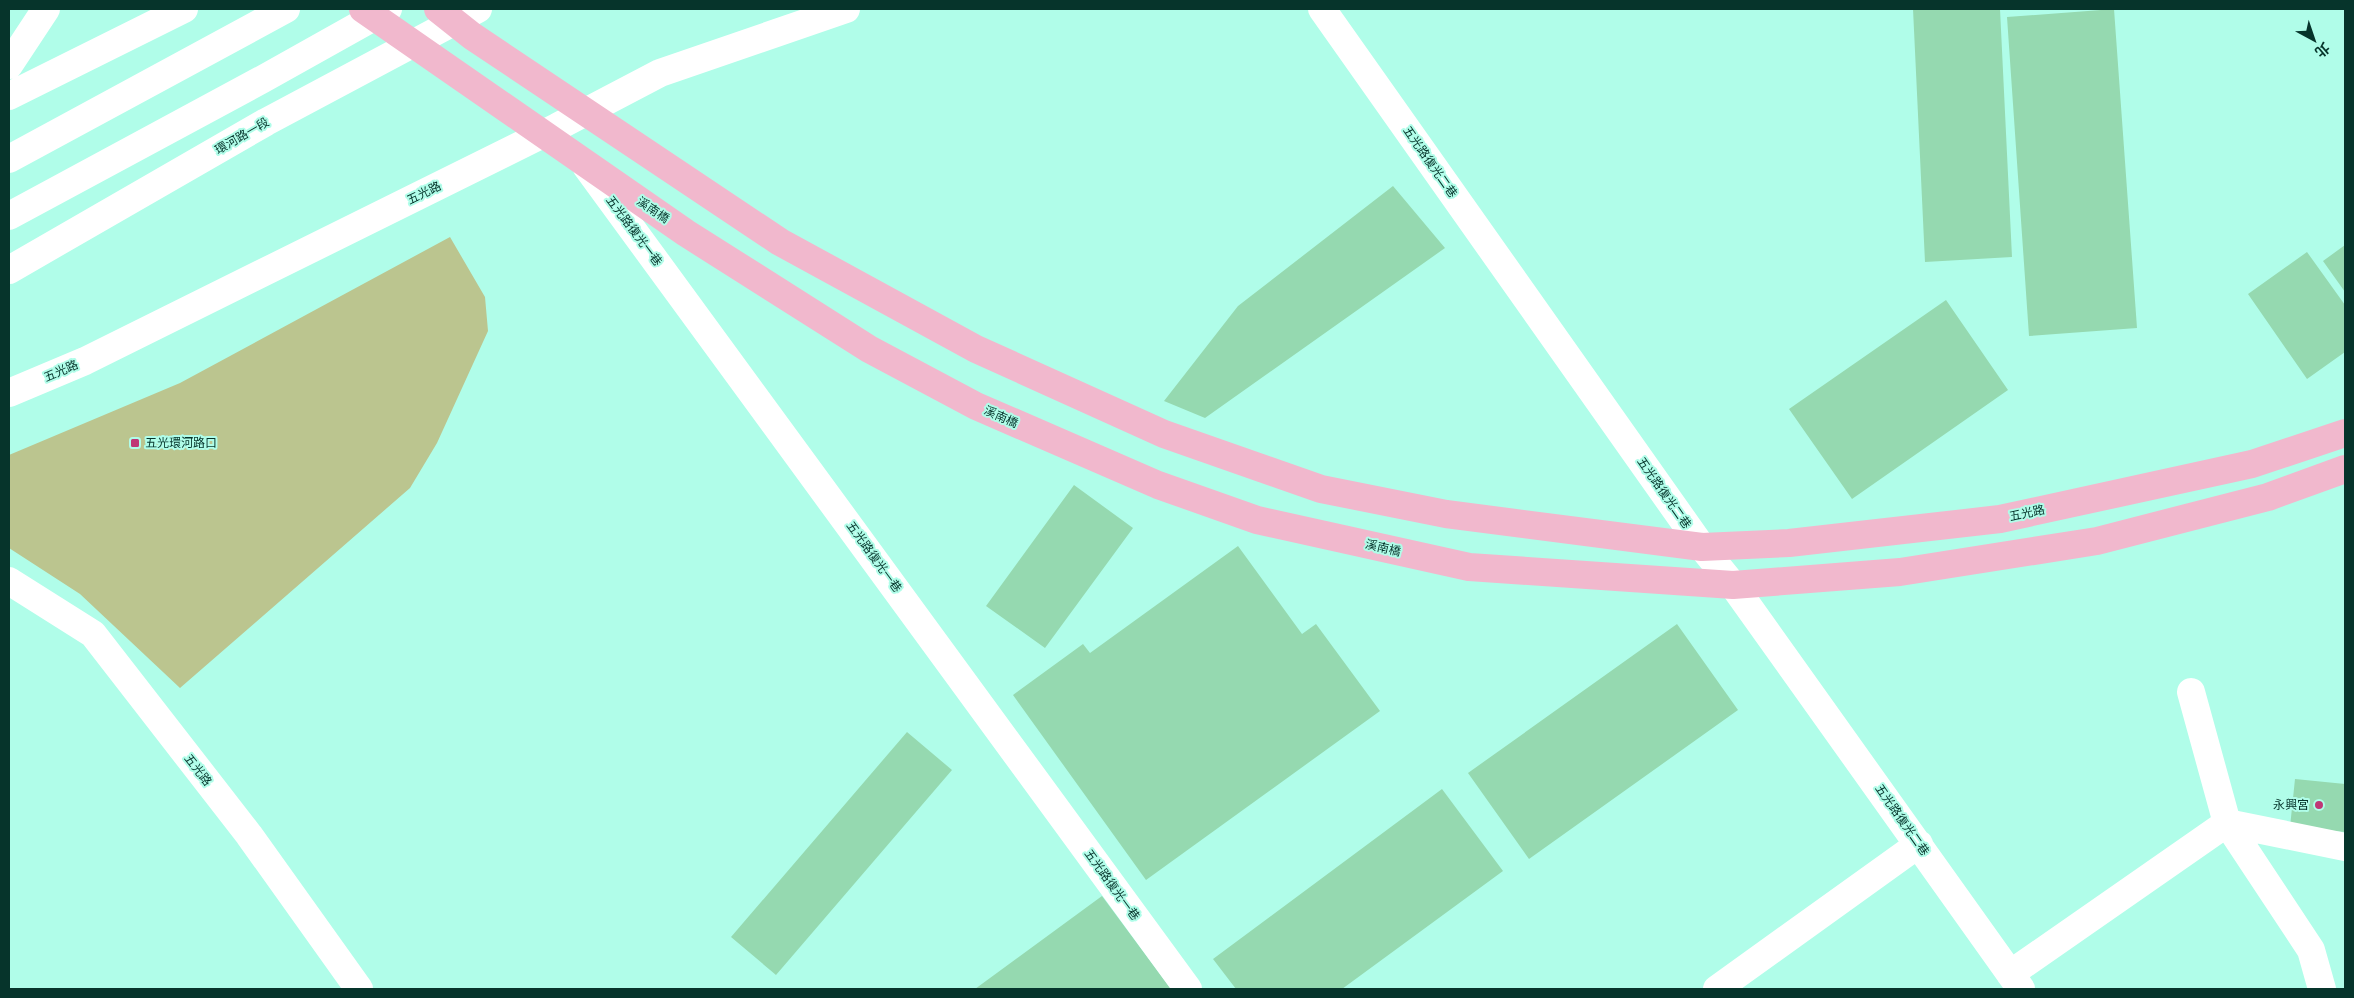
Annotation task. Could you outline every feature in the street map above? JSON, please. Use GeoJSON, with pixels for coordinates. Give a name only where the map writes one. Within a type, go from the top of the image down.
{"type":"FeatureCollection","features":[{"type":"Feature","properties":{"kind":"main road","name":"溪南橋"},"geometry":{"type":"LineString","coordinates":[[363,9],[686,232],[869,349],[976,406],[1158,485],[1257,520],[1469,568],[1734,585]]}},
{"type":"Feature","properties":{"kind":"main road"},"geometry":{"type":"LineString","coordinates":[[438,9],[481,42],[780,242],[976,349],[1164,434],[1322,489],[1446,514],[1702,547]]}},
{"type":"Feature","properties":{"kind":"main road","name":"五光路"},"geometry":{"type":"LineString","coordinates":[[1702,547],[1789,543],[2000,519],[2252,464],[2345,433]]}},
{"type":"Feature","properties":{"kind":"main road"},"geometry":{"type":"LineString","coordinates":[[1734,585],[1900,572],[2097,541],[2268,496],[2345,469]]}},
{"type":"Feature","properties":{"kind":"street"},"geometry":{"type":"LineString","coordinates":[[9,65],[46,9]]}},
{"type":"Feature","properties":{"kind":"street"},"geometry":{"type":"LineString","coordinates":[[9,96],[184,9]]}},
{"type":"Feature","properties":{"kind":"street"},"geometry":{"type":"LineString","coordinates":[[9,160],[286,9]]}},
{"type":"Feature","properties":{"kind":"street"},"geometry":{"type":"LineString","coordinates":[[9,216],[263,80],[388,9]]}},
{"type":"Feature","properties":{"kind":"street","name":"環河路一段"},"geometry":{"type":"LineString","coordinates":[[9,270],[266,122],[478,9]]}},
{"type":"Feature","properties":{"kind":"street","name":"五光路"},"geometry":{"type":"LineString","coordinates":[[9,393],[85,361],[557,127],[660,73],[846,9]]}},
{"type":"Feature","properties":{"kind":"street","name":"五光路復光二巷"},"geometry":{"type":"LineString","coordinates":[[1322,9],[1702,547],[1734,585],[2016,981],[2227,823]]}},
{"type":"Feature","properties":{"kind":"street","name":"五光路復光一巷"},"geometry":{"type":"LineString","coordinates":[[557,127],[730,360],[1188,989]]}},
{"type":"Feature","properties":{"kind":"street","name":"五光路"},"geometry":{"type":"LineString","coordinates":[[9,581],[93,634],[249,835],[359,989]]}},
{"type":"Feature","properties":{"kind":"street"},"geometry":{"type":"LineString","coordinates":[[2191,692],[2227,823],[2311,950],[2322,989]]}},
{"type":"Feature","properties":{"kind":"street"},"geometry":{"type":"LineString","coordinates":[[2227,823],[2345,847]]}},
{"type":"Feature","properties":{"kind":"street"},"geometry":{"type":"LineString","coordinates":[[1717,989],[1919,844]]}},
{"type":"Feature","properties":{"kind":"green space"},"geometry":{"type":"Polygon","coordinates":[[[450,237],[485,297],[488,331],[437,443],[410,488],[180,688],[80,594],[9,548],[9,455],[180,383],[450,237]]]}},
{"type":"Feature","properties":{"kind":"building"},"geometry":{"type":"Polygon","coordinates":[[[1913,9],[2000,9],[2012,257],[1925,262],[1913,9]]]}},
{"type":"Feature","properties":{"kind":"building"},"geometry":{"type":"Polygon","coordinates":[[[2114,9],[2137,328],[2029,336],[2007,17],[2114,9]]]}},
{"type":"Feature","properties":{"kind":"building"},"geometry":{"type":"Polygon","coordinates":[[[1393,186],[1445,248],[1205,418],[1164,401],[1238,306],[1393,186]]]}},
{"type":"Feature","properties":{"kind":"building"},"geometry":{"type":"Polygon","coordinates":[[[2345,245],[2345,292],[2323,261],[2345,245]]]}},
{"type":"Feature","properties":{"kind":"building"},"geometry":{"type":"Polygon","coordinates":[[[2307,252],[2345,305],[2345,352],[2307,379],[2248,294],[2307,252]]]}},
{"type":"Feature","properties":{"kind":"building"},"geometry":{"type":"Polygon","coordinates":[[[1946,300],[2008,390],[1852,499],[1789,409],[1946,300]]]}},
{"type":"Feature","properties":{"kind":"building"},"geometry":{"type":"Polygon","coordinates":[[[1074,485],[1133,528],[1045,648],[986,606],[1074,485]]]}},
{"type":"Feature","properties":{"kind":"building"},"geometry":{"type":"Polygon","coordinates":[[[1238,546],[1302,634],[1316,624],[1380,711],[1146,880],[1013,695],[1083,644],[1090,653],[1238,546]]]}},
{"type":"Feature","properties":{"kind":"building"},"geometry":{"type":"Polygon","coordinates":[[[1677,624],[1738,710],[1529,859],[1468,773],[1677,624]]]}},
{"type":"Feature","properties":{"kind":"building"},"geometry":{"type":"Polygon","coordinates":[[[907,732],[952,770],[776,975],[731,937],[907,732]]]}},
{"type":"Feature","properties":{"kind":"building","name":"永興宮"},"geometry":{"type":"Polygon","coordinates":[[[2295,779],[2345,784],[2345,832],[2290,827],[2295,779]]]}},
{"type":"Feature","properties":{"kind":"building"},"geometry":{"type":"Polygon","coordinates":[[[1442,789],[1503,871],[1342,989],[1236,989],[1213,959],[1442,789]]]}},
{"type":"Feature","properties":{"kind":"building"},"geometry":{"type":"Polygon","coordinates":[[[1102,896],[1171,989],[975,989],[1102,896]]]}},
{"type":"Feature","properties":{"kind":"place","name":"五光環河路口"},"geometry":{"type":"Point","coordinates":[135,443]}},
{"type":"Feature","properties":{"kind":"place","name":"永興宮"},"geometry":{"type":"Point","coordinates":[2319,805]}}]}
